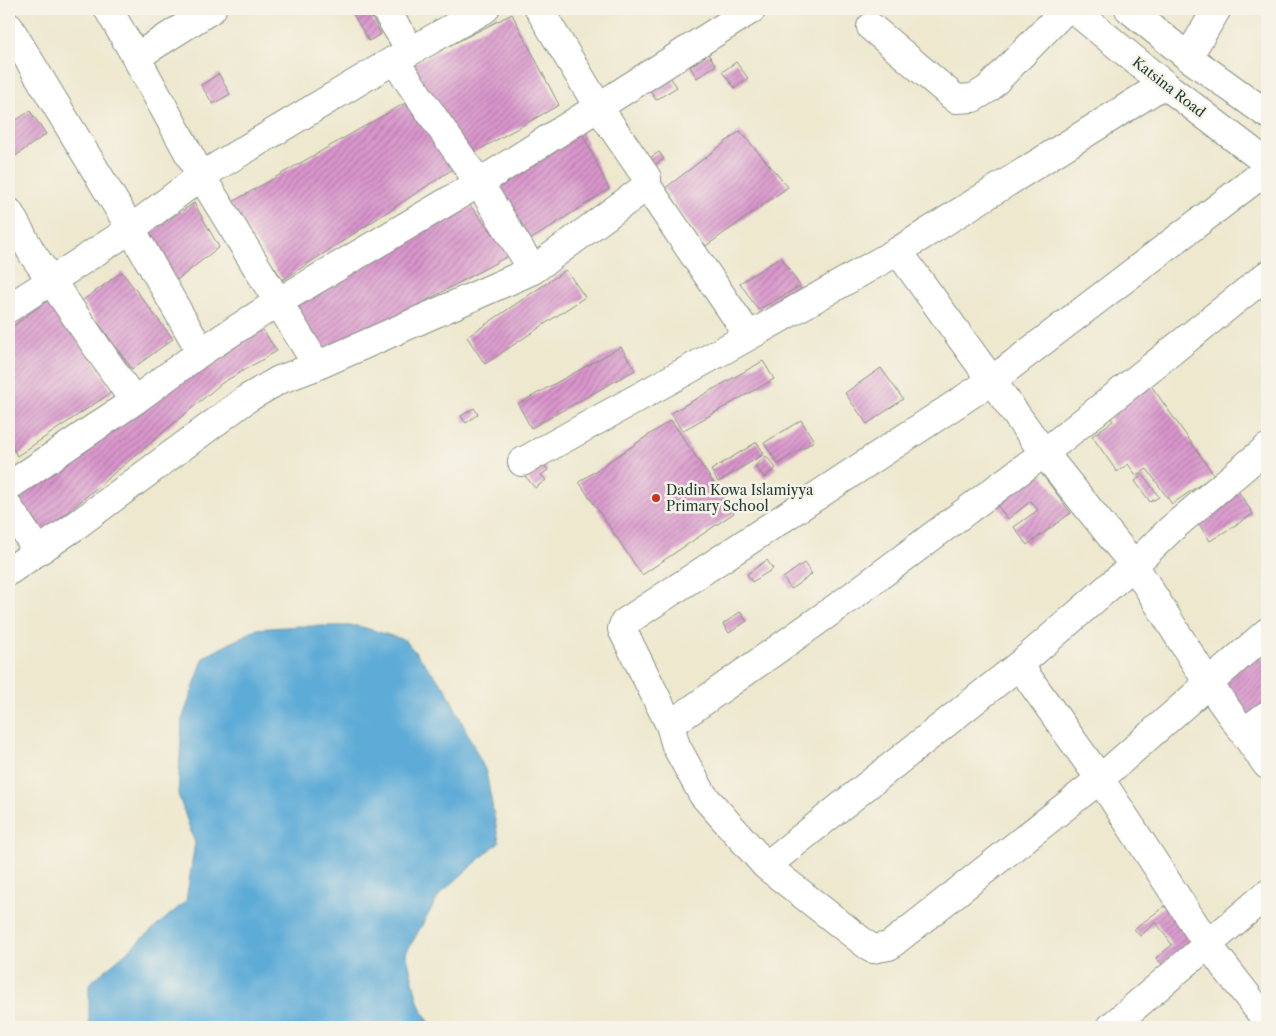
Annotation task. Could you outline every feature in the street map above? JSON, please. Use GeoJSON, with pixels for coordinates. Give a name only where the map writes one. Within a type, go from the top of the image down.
{"type":"FeatureCollection","features":[{"type":"Feature","properties":{"kind":"main road"},"geometry":{"type":"LineString","coordinates":[[108,9],[201,176],[312,357],[314,366]]}},
{"type":"Feature","properties":{"kind":"main road"},"geometry":{"type":"LineString","coordinates":[[136,57],[212,9]]}},
{"type":"Feature","properties":{"kind":"main road"},"geometry":{"type":"LineString","coordinates":[[385,9],[403,56],[533,270]]}},
{"type":"Feature","properties":{"kind":"main road"},"geometry":{"type":"LineString","coordinates":[[9,308],[131,229],[201,176],[485,9]]}},
{"type":"Feature","properties":{"kind":"main road"},"geometry":{"type":"LineString","coordinates":[[539,9],[599,108],[647,178],[647,186],[749,336]]}},
{"type":"Feature","properties":{"kind":"main road"},"geometry":{"type":"LineString","coordinates":[[13,473],[134,401],[201,352],[278,302],[479,183],[752,9]]}},
{"type":"Feature","properties":{"kind":"main road"},"geometry":{"type":"LineString","coordinates":[[871,27],[956,99],[973,98],[988,89],[1066,9]]}},
{"type":"Feature","properties":{"kind":"main road","name":"Katsina Road"},"geometry":{"type":"LineString","coordinates":[[1073,9],[1164,84],[1267,163]]}},
{"type":"Feature","properties":{"kind":"main road"},"geometry":{"type":"LineString","coordinates":[[1129,9],[1188,57],[1267,114]]}},
{"type":"Feature","properties":{"kind":"main road"},"geometry":{"type":"LineString","coordinates":[[1188,57],[1217,9]]}},
{"type":"Feature","properties":{"kind":"main road"},"geometry":{"type":"LineString","coordinates":[[9,27],[131,229],[201,352]]}},
{"type":"Feature","properties":{"kind":"main road"},"geometry":{"type":"LineString","coordinates":[[522,462],[898,251],[1164,84]]}},
{"type":"Feature","properties":{"kind":"main road"},"geometry":{"type":"LineString","coordinates":[[1267,170],[991,381],[624,623],[622,629],[670,725],[676,746],[703,796],[766,866],[872,949],[889,946],[1100,779],[1267,632]]}},
{"type":"Feature","properties":{"kind":"main road"},"geometry":{"type":"LineString","coordinates":[[9,571],[74,527],[248,398],[279,380],[533,270],[647,186]]}},
{"type":"Feature","properties":{"kind":"main road"},"geometry":{"type":"LineString","coordinates":[[9,212],[50,281],[134,401]]}},
{"type":"Feature","properties":{"kind":"main road"},"geometry":{"type":"LineString","coordinates":[[898,251],[1044,453],[1134,565],[1208,683],[1267,765]]}},
{"type":"Feature","properties":{"kind":"main road"},"geometry":{"type":"LineString","coordinates":[[670,725],[847,600],[1044,453],[1267,275]]}},
{"type":"Feature","properties":{"kind":"main road"},"geometry":{"type":"LineString","coordinates":[[766,866],[1018,665],[1134,565],[1171,529],[1267,448]]}},
{"type":"Feature","properties":{"kind":"main road"},"geometry":{"type":"LineString","coordinates":[[9,508],[38,551]]}},
{"type":"Feature","properties":{"kind":"main road"},"geometry":{"type":"LineString","coordinates":[[1018,665],[1100,779],[1208,944],[1267,1021]]}},
{"type":"Feature","properties":{"kind":"main road"},"geometry":{"type":"LineString","coordinates":[[1244,732],[1267,715]]}},
{"type":"Feature","properties":{"kind":"main road"},"geometry":{"type":"LineString","coordinates":[[1112,1027],[1267,894]]}},
{"type":"Feature","properties":{"kind":"water"},"geometry":{"type":"Polygon","coordinates":[[[299,626],[359,626],[405,640],[446,689],[486,772],[499,842],[440,894],[406,953],[419,1005],[432,1027],[89,1027],[89,984],[186,901],[195,843],[178,794],[182,720],[204,657],[257,629],[299,626]]]}},
{"type":"Feature","properties":{"kind":"building"},"geometry":{"type":"Polygon","coordinates":[[[350,9],[367,9],[381,34],[369,41],[350,9]]]}},
{"type":"Feature","properties":{"kind":"building"},"geometry":{"type":"Polygon","coordinates":[[[512,14],[559,105],[468,156],[409,66],[512,14]]]}},
{"type":"Feature","properties":{"kind":"building"},"geometry":{"type":"Polygon","coordinates":[[[708,54],[716,65],[697,78],[690,67],[708,54]]]}},
{"type":"Feature","properties":{"kind":"building"},"geometry":{"type":"Polygon","coordinates":[[[736,62],[748,78],[735,88],[722,72],[736,62]]]}},
{"type":"Feature","properties":{"kind":"building"},"geometry":{"type":"Polygon","coordinates":[[[219,74],[230,94],[213,104],[201,85],[219,74]]]}},
{"type":"Feature","properties":{"kind":"building"},"geometry":{"type":"Polygon","coordinates":[[[668,74],[677,87],[656,100],[648,87],[668,74]]]}},
{"type":"Feature","properties":{"kind":"building"},"geometry":{"type":"Polygon","coordinates":[[[405,103],[453,169],[283,280],[229,204],[405,103]]]}},
{"type":"Feature","properties":{"kind":"building"},"geometry":{"type":"Polygon","coordinates":[[[30,111],[46,134],[14,157],[9,150],[9,125],[30,111]]]}},
{"type":"Feature","properties":{"kind":"building"},"geometry":{"type":"Polygon","coordinates":[[[580,129],[609,189],[524,244],[486,187],[580,129]]]}},
{"type":"Feature","properties":{"kind":"building"},"geometry":{"type":"Polygon","coordinates":[[[740,131],[788,187],[706,246],[664,189],[740,131]]]}},
{"type":"Feature","properties":{"kind":"building"},"geometry":{"type":"Polygon","coordinates":[[[659,152],[664,159],[650,168],[645,161],[659,152]]]}},
{"type":"Feature","properties":{"kind":"building"},"geometry":{"type":"Polygon","coordinates":[[[464,198],[510,255],[317,360],[291,301],[464,198]]]}},
{"type":"Feature","properties":{"kind":"building"},"geometry":{"type":"Polygon","coordinates":[[[194,203],[219,247],[172,284],[144,236],[194,203]]]}},
{"type":"Feature","properties":{"kind":"building"},"geometry":{"type":"Polygon","coordinates":[[[781,257],[800,286],[758,310],[740,283],[781,257]]]}},
{"type":"Feature","properties":{"kind":"building"},"geometry":{"type":"Polygon","coordinates":[[[566,270],[585,297],[485,364],[467,337],[566,270]]]}},
{"type":"Feature","properties":{"kind":"building"},"geometry":{"type":"Polygon","coordinates":[[[122,272],[173,339],[132,369],[82,301],[122,272]]]}},
{"type":"Feature","properties":{"kind":"building"},"geometry":{"type":"Polygon","coordinates":[[[56,294],[112,392],[17,456],[9,440],[9,329],[56,294]]]}},
{"type":"Feature","properties":{"kind":"building"},"geometry":{"type":"Polygon","coordinates":[[[257,321],[277,351],[222,383],[39,536],[9,494],[257,321]]]}},
{"type":"Feature","properties":{"kind":"building"},"geometry":{"type":"Polygon","coordinates":[[[621,347],[635,370],[531,428],[518,404],[621,347]]]}},
{"type":"Feature","properties":{"kind":"building"},"geometry":{"type":"Polygon","coordinates":[[[763,361],[774,379],[682,431],[671,413],[763,361]]]}},
{"type":"Feature","properties":{"kind":"building"},"geometry":{"type":"Polygon","coordinates":[[[881,368],[903,399],[867,424],[845,393],[881,368]]]}},
{"type":"Feature","properties":{"kind":"building"},"geometry":{"type":"Polygon","coordinates":[[[1150,384],[1214,475],[1172,504],[1147,469],[1136,475],[1128,464],[1117,472],[1092,436],[1113,421],[1108,414],[1150,384]]]}},
{"type":"Feature","properties":{"kind":"building"},"geometry":{"type":"Polygon","coordinates":[[[474,408],[478,414],[466,423],[461,416],[474,408]]]}},
{"type":"Feature","properties":{"kind":"building","name":"Dadin Kowa Islamiyya Primary School"},"geometry":{"type":"Polygon","coordinates":[[[671,420],[734,513],[642,575],[579,482],[671,420]]]}},
{"type":"Feature","properties":{"kind":"building"},"geometry":{"type":"Polygon","coordinates":[[[801,420],[814,441],[778,464],[764,443],[801,420]]]}},
{"type":"Feature","properties":{"kind":"building"},"geometry":{"type":"Polygon","coordinates":[[[757,442],[764,454],[718,482],[711,470],[757,442]]]}},
{"type":"Feature","properties":{"kind":"building"},"geometry":{"type":"Polygon","coordinates":[[[766,456],[776,468],[765,478],[755,466],[766,456]]]}},
{"type":"Feature","properties":{"kind":"building"},"geometry":{"type":"Polygon","coordinates":[[[538,458],[548,470],[541,475],[546,480],[535,488],[521,471],[538,458]]]}},
{"type":"Feature","properties":{"kind":"building"},"geometry":{"type":"Polygon","coordinates":[[[1036,466],[1071,513],[1027,545],[1014,527],[1038,510],[1031,501],[1008,519],[992,499],[1036,466]]]}},
{"type":"Feature","properties":{"kind":"building"},"geometry":{"type":"Polygon","coordinates":[[[1143,475],[1159,497],[1150,502],[1135,481],[1143,475]]]}},
{"type":"Feature","properties":{"kind":"building"},"geometry":{"type":"Polygon","coordinates":[[[1238,491],[1253,514],[1210,541],[1195,518],[1238,491]]]}},
{"type":"Feature","properties":{"kind":"building"},"geometry":{"type":"Polygon","coordinates":[[[767,560],[773,569],[752,582],[747,574],[767,560]]]}},
{"type":"Feature","properties":{"kind":"building"},"geometry":{"type":"Polygon","coordinates":[[[804,563],[812,574],[791,589],[783,578],[804,563]]]}},
{"type":"Feature","properties":{"kind":"building"},"geometry":{"type":"Polygon","coordinates":[[[740,612],[747,621],[729,633],[723,624],[740,612]]]}},
{"type":"Feature","properties":{"kind":"building"},"geometry":{"type":"Polygon","coordinates":[[[1258,652],[1267,665],[1267,704],[1242,723],[1214,686],[1258,652]]]}},
{"type":"Feature","properties":{"kind":"building"},"geometry":{"type":"Polygon","coordinates":[[[1165,906],[1193,945],[1165,967],[1156,958],[1172,945],[1156,922],[1140,936],[1134,929],[1165,906]]]}},
{"type":"Feature","properties":{"kind":"place","name":"Dadin Kowa Islamiyya Primary School"},"geometry":{"type":"Point","coordinates":[656,498]}}]}
